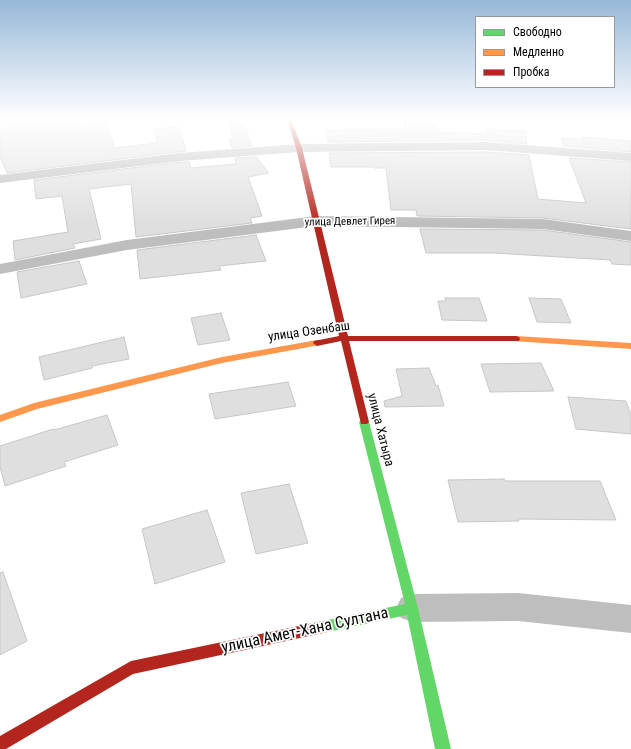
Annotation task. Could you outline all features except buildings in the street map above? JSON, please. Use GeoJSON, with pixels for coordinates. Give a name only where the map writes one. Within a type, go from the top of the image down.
{"type":"FeatureCollection","features":[{"type":"Feature","properties":{"kind":"street"},"geometry":{"type":"LineString","coordinates":[[0,179],[180,157],[220,154]]}},
{"type":"Feature","properties":{"kind":"street","name":"улица Хатыра"},"geometry":{"type":"LineString","coordinates":[[300,154],[343,338],[412,608],[443,749]]}},
{"type":"Feature","properties":{"kind":"street"},"geometry":{"type":"LineString","coordinates":[[591,154],[631,157]]}},
{"type":"Feature","properties":{"kind":"street","name":"улица Девлет Гирея"},"geometry":{"type":"LineString","coordinates":[[0,269],[127,245],[316,221],[542,224],[631,236]]}},
{"type":"Feature","properties":{"kind":"street","name":"улица Озенбаш"},"geometry":{"type":"LineString","coordinates":[[0,419],[34,406],[222,360],[343,338],[533,339],[631,346]]}},
{"type":"Feature","properties":{"kind":"street","name":"улица Амет-Хана Султана"},"geometry":{"type":"LineString","coordinates":[[0,744],[131,668],[412,608],[518,606],[631,619]]}},
{"type":"Feature","properties":{"kind":"traffic: fast"},"geometry":{"type":"LineString","coordinates":[[364,422],[412,608],[443,749]]}},
{"type":"Feature","properties":{"kind":"traffic: fast"},"geometry":{"type":"LineString","coordinates":[[323,627],[412,608]]}},
{"type":"Feature","properties":{"kind":"traffic: slow"},"geometry":{"type":"LineString","coordinates":[[516,339],[631,346]]}},
{"type":"Feature","properties":{"kind":"traffic: slow"},"geometry":{"type":"LineString","coordinates":[[0,419],[34,406],[222,360],[317,343]]}},
{"type":"Feature","properties":{"kind":"traffic: jam"},"geometry":{"type":"LineString","coordinates":[[300,154],[364,422]]}},
{"type":"Feature","properties":{"kind":"traffic: jam"},"geometry":{"type":"LineString","coordinates":[[317,343],[343,338],[516,339]]}},
{"type":"Feature","properties":{"kind":"traffic: jam"},"geometry":{"type":"LineString","coordinates":[[0,744],[131,668],[323,627]]}}]}
